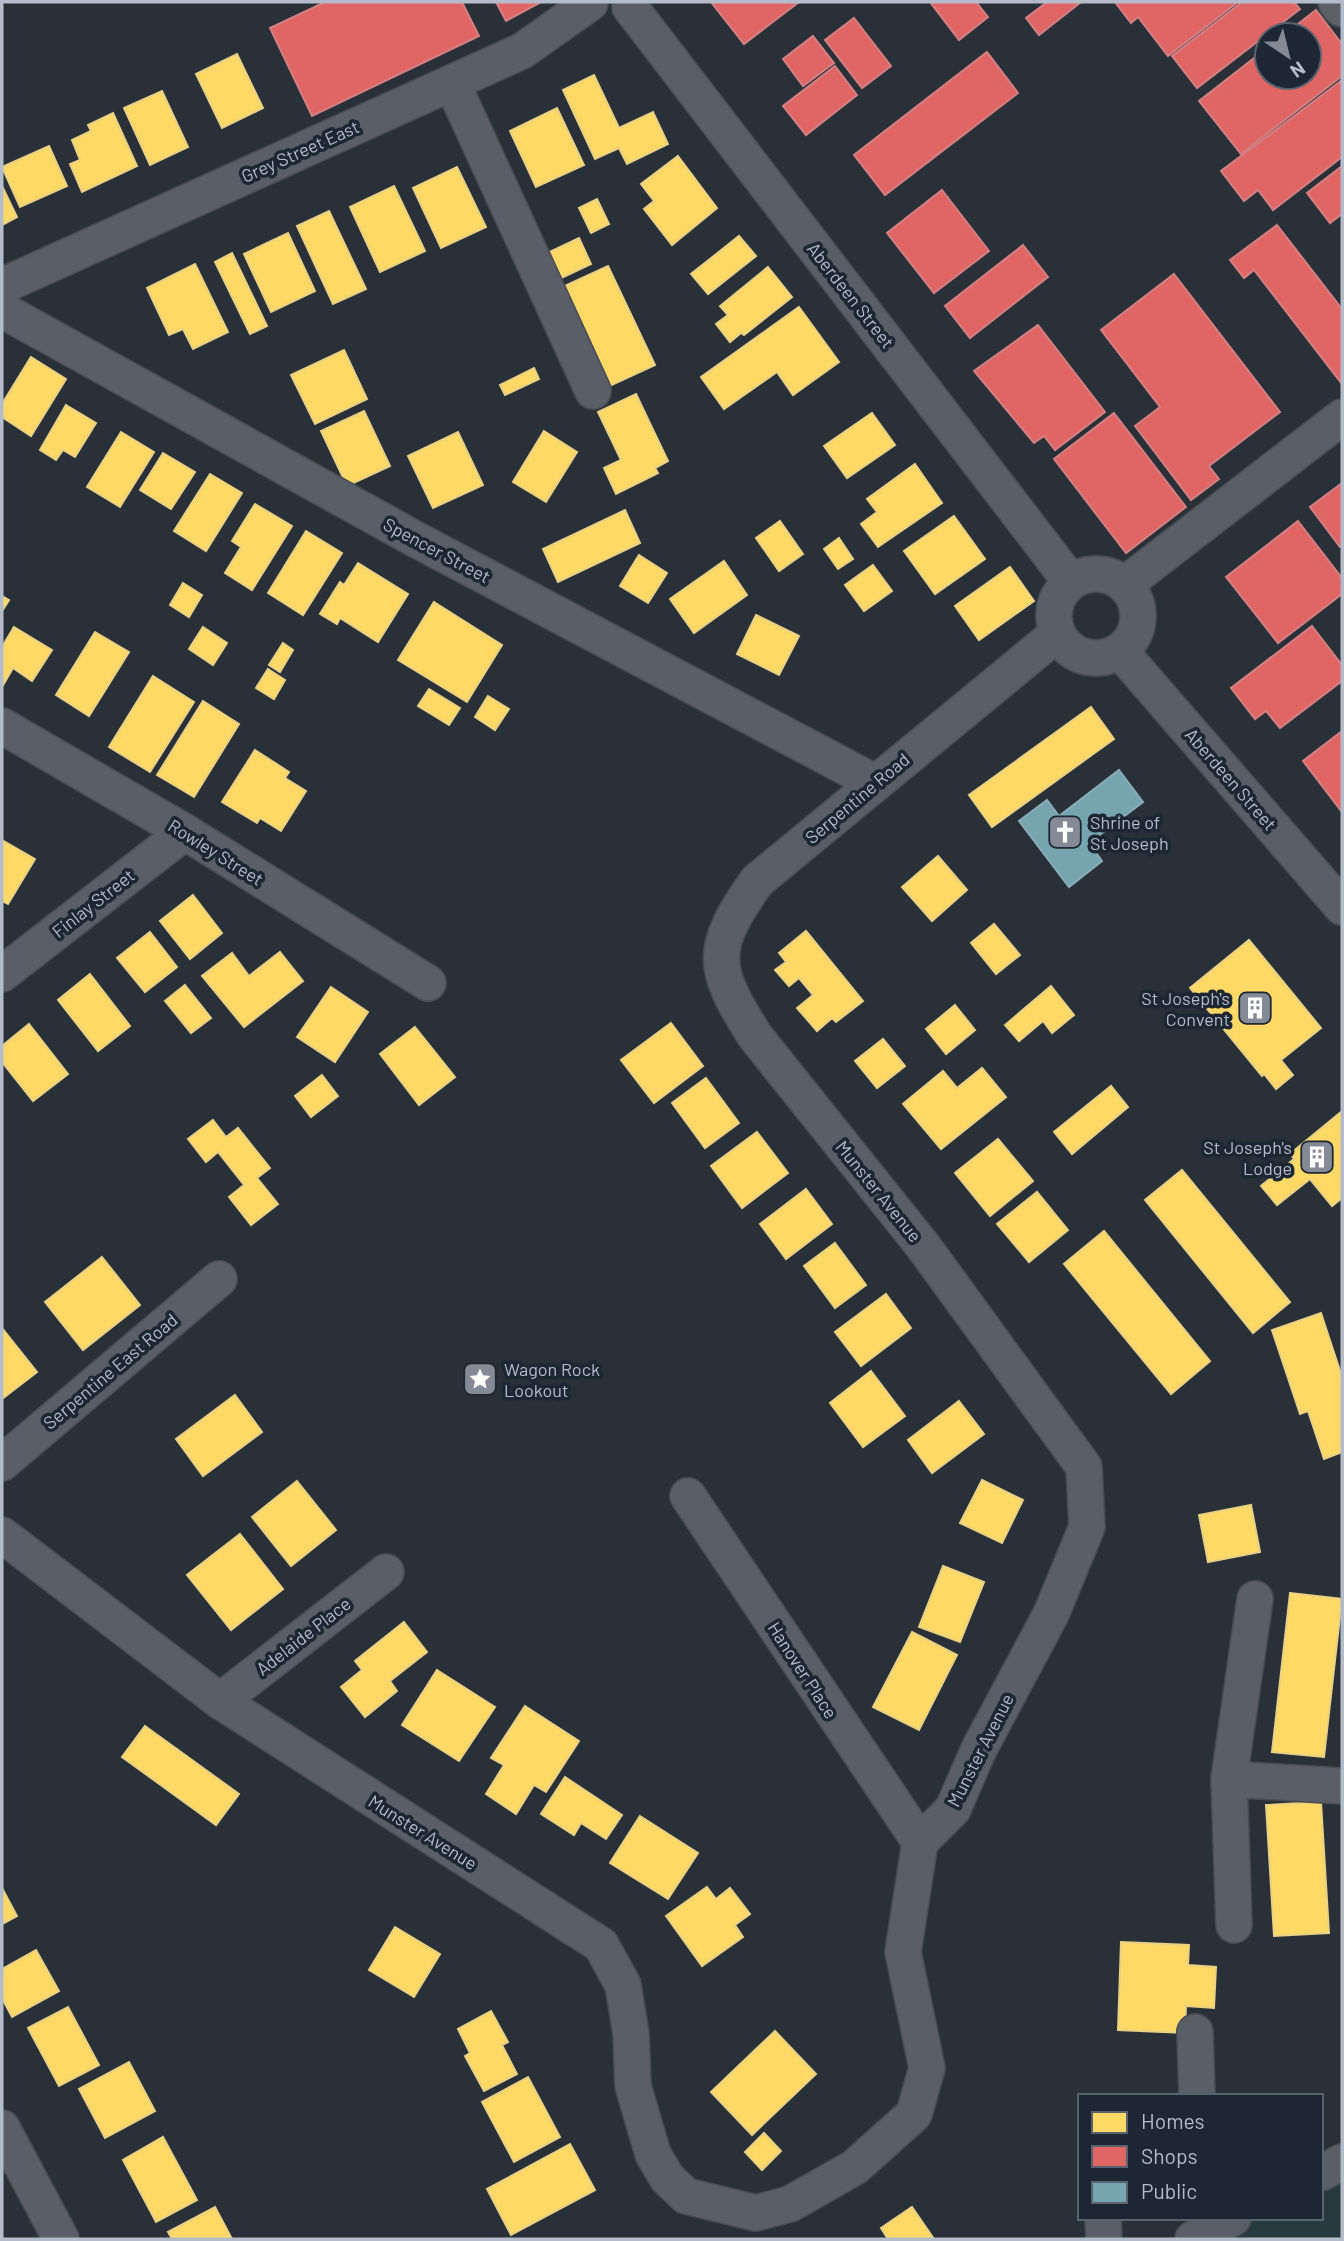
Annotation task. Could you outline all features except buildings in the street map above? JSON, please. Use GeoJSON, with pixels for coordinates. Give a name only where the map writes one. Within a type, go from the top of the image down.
{"type":"FeatureCollection","features":[{"type":"Feature","properties":{"kind":"main road"},"geometry":{"type":"LineString","coordinates":[[1338,2],[1342,7]]}},
{"type":"Feature","properties":{"kind":"street"},"geometry":{"type":"LineString","coordinates":[[590,2],[605,12],[614,13],[633,5]]}},
{"type":"Feature","properties":{"kind":"street","name":"Grey Street East"},"geometry":{"type":"LineString","coordinates":[[2,286],[522,51],[590,2]]}},
{"type":"Feature","properties":{"kind":"street","name":"Aberdeen Street"},"geometry":{"type":"LineString","coordinates":[[633,5],[1071,582]]}},
{"type":"Feature","properties":{"kind":"street"},"geometry":{"type":"LineString","coordinates":[[452,83],[593,391]]}},
{"type":"Feature","properties":{"kind":"street","name":"Spencer Street"},"geometry":{"type":"LineString","coordinates":[[2,310],[415,539],[876,783]]}},
{"type":"Feature","properties":{"kind":"street"},"geometry":{"type":"LineString","coordinates":[[1124,585],[1342,417]]}},
{"type":"Feature","properties":{"kind":"street"},"geometry":{"type":"LineString","coordinates":[[1097,574],[1124,585],[1134,598],[1138,612],[1130,640],[1120,651],[1106,657],[1084,656],[1065,646],[1057,634],[1055,606],[1061,592],[1071,582],[1097,574]]}},
{"type":"Feature","properties":{"kind":"street","name":"Serpentine Road"},"geometry":{"type":"LineString","coordinates":[[731,999],[720,967],[729,920],[757,881],[1057,634]]}},
{"type":"Feature","properties":{"kind":"street","name":"Aberdeen Street"},"geometry":{"type":"LineString","coordinates":[[1120,651],[1342,907]]}},
{"type":"Feature","properties":{"kind":"street","name":"Rowley Street"},"geometry":{"type":"LineString","coordinates":[[2,726],[184,832],[428,983]]}},
{"type":"Feature","properties":{"kind":"street","name":"Finlay Street"},"geometry":{"type":"LineString","coordinates":[[2,974],[184,832]]}},
{"type":"Feature","properties":{"kind":"street","name":"Munster Avenue"},"geometry":{"type":"LineString","coordinates":[[2,1535],[220,1701],[601,1945],[623,1985],[631,2034],[633,2086],[653,2154],[667,2178],[686,2196],[756,2213],[790,2204],[855,2167],[914,2114],[928,2068],[903,1952],[920,1842],[953,1809],[978,1751],[1051,1614],[1087,1527],[1084,1467],[923,1246],[755,1036],[731,999]]}},
{"type":"Feature","properties":{"kind":"street","name":"Serpentine East Road"},"geometry":{"type":"LineString","coordinates":[[2,1463],[219,1279]]}},
{"type":"Feature","properties":{"kind":"street","name":"Hanover Place"},"geometry":{"type":"LineString","coordinates":[[688,1496],[920,1842]]}},
{"type":"Feature","properties":{"kind":"street","name":"Adelaide Place"},"geometry":{"type":"LineString","coordinates":[[220,1701],[386,1572]]}},
{"type":"Feature","properties":{"kind":"street"},"geometry":{"type":"LineString","coordinates":[[1234,1925],[1229,1779],[1255,1599]]}},
{"type":"Feature","properties":{"kind":"street"},"geometry":{"type":"LineString","coordinates":[[1229,1779],[1342,1786]]}},
{"type":"Feature","properties":{"kind":"street"},"geometry":{"type":"LineString","coordinates":[[1195,2032],[1197,2094]]}},
{"type":"Feature","properties":{"kind":"street"},"geometry":{"type":"LineString","coordinates":[[2,2128],[61,2239]]}},
{"type":"Feature","properties":{"kind":"street"},"geometry":{"type":"LineString","coordinates":[[1323,2172],[1342,2162]]}},
{"type":"Feature","properties":{"kind":"street"},"geometry":{"type":"LineString","coordinates":[[1102,2220],[1104,2239]]}},
{"type":"Feature","properties":{"kind":"green space"},"geometry":{"type":"Polygon","coordinates":[[[1342,2175],[1342,2239],[1203,2239],[1245,2220],[1323,2220],[1323,2184],[1342,2175]]]}},
{"type":"Feature","properties":{"kind":"place","name":"Shrine of St Joseph"},"geometry":{"type":"Point","coordinates":[1065,832]}},
{"type":"Feature","properties":{"kind":"place","name":"St Joseph's Convent"},"geometry":{"type":"Point","coordinates":[1255,1008]}},
{"type":"Feature","properties":{"kind":"place","name":"St Joseph's Lodge"},"geometry":{"type":"Point","coordinates":[1317,1157]}},
{"type":"Feature","properties":{"kind":"place","name":"Wagon Rock Lookout"},"geometry":{"type":"Point","coordinates":[480,1379]}}]}
